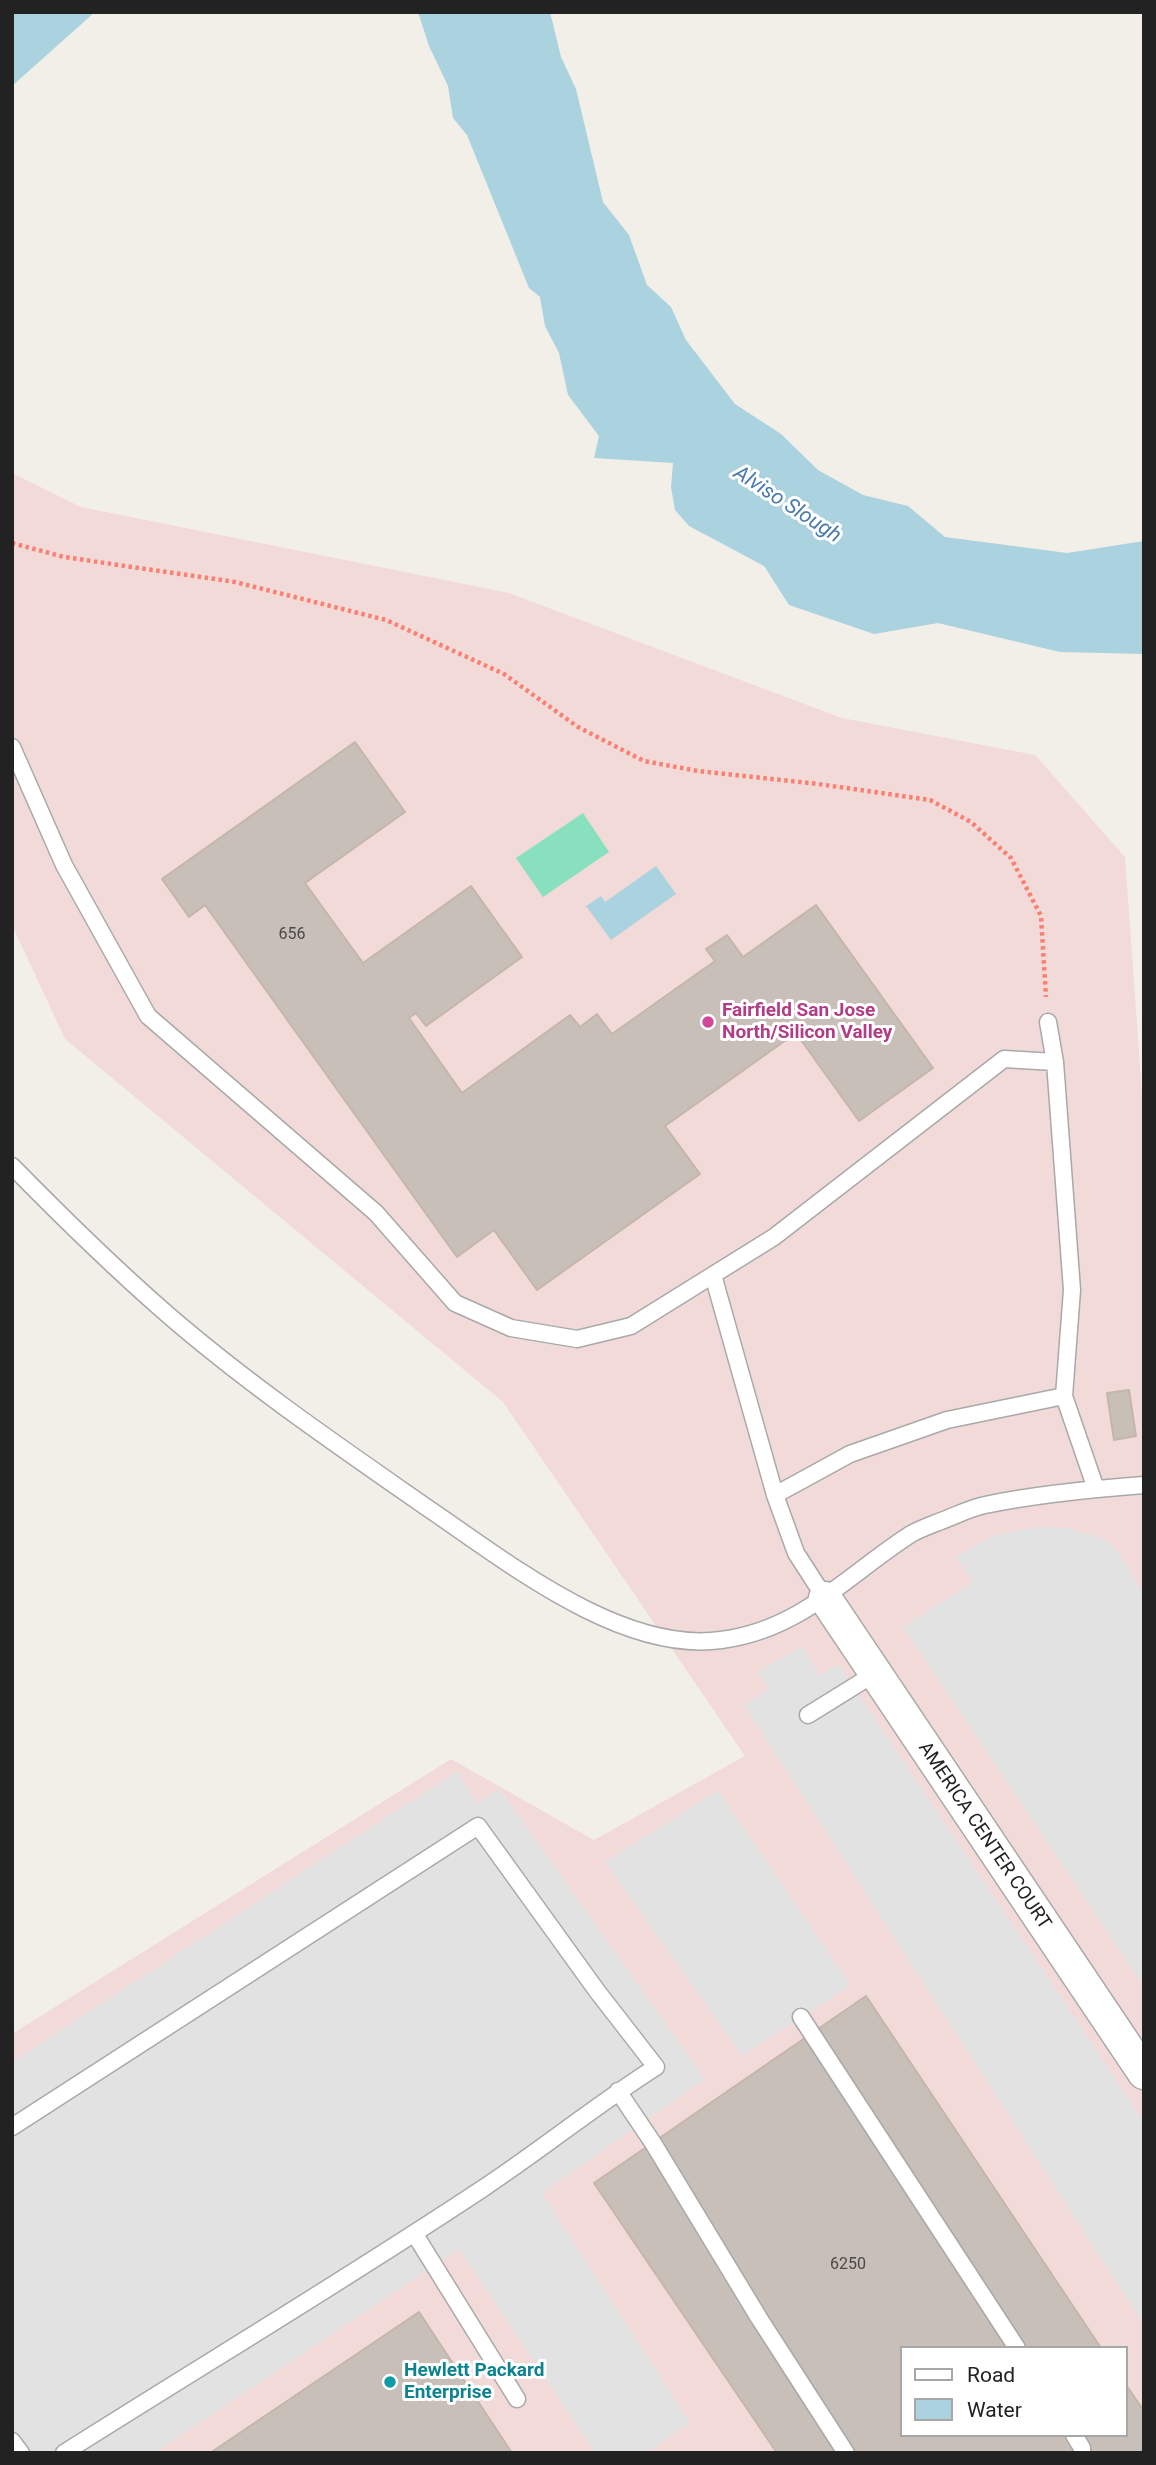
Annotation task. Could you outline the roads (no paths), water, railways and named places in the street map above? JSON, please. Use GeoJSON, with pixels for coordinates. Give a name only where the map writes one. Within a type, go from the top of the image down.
{"type":"FeatureCollection","features":[{"type":"Feature","properties":{"kind":"street","name":"AMERICA CENTER COURT"},"geometry":{"type":"LineString","coordinates":[[825,1598],[1144,2073]]}},
{"type":"Feature","properties":{"kind":"lane"},"geometry":{"type":"LineString","coordinates":[[12,747],[64,865],[148,1016],[376,1213],[455,1303],[511,1328],[578,1339],[631,1326],[774,1237],[1004,1059],[1055,1062]]}},
{"type":"Feature","properties":{"kind":"lane"},"geometry":{"type":"LineString","coordinates":[[1048,1022],[1055,1062],[1072,1290],[1063,1396],[1096,1489]]}},
{"type":"Feature","properties":{"kind":"lane"},"geometry":{"type":"LineString","coordinates":[[12,1166],[76,1231],[168,1315],[261,1389],[488,1549],[575,1604],[630,1629],[676,1640],[720,1640],[776,1626],[825,1598],[913,1533],[982,1505],[1144,1485]]}},
{"type":"Feature","properties":{"kind":"lane"},"geometry":{"type":"LineString","coordinates":[[713,1275],[775,1495],[796,1553],[825,1598]]}},
{"type":"Feature","properties":{"kind":"lane"},"geometry":{"type":"LineString","coordinates":[[775,1495],[850,1454],[947,1420],[1063,1396]]}},
{"type":"Feature","properties":{"kind":"lane"},"geometry":{"type":"LineString","coordinates":[[808,1714],[874,1674]]}},
{"type":"Feature","properties":{"kind":"lane"},"geometry":{"type":"LineString","coordinates":[[12,2127],[478,1826],[597,1991],[656,2067],[618,2091],[486,2187],[414,2234],[64,2453]]}},
{"type":"Feature","properties":{"kind":"lane"},"geometry":{"type":"LineString","coordinates":[[801,2017],[1016,2346]]}},
{"type":"Feature","properties":{"kind":"lane"},"geometry":{"type":"LineString","coordinates":[[618,2091],[846,2453]]}},
{"type":"Feature","properties":{"kind":"lane"},"geometry":{"type":"LineString","coordinates":[[414,2234],[517,2399]]}},
{"type":"Feature","properties":{"kind":"lane"},"geometry":{"type":"LineString","coordinates":[[1075,2437],[1082,2453]]}},
{"type":"Feature","properties":{"kind":"lane"},"geometry":{"type":"LineString","coordinates":[[12,2441],[21,2453]]}},
{"type":"Feature","properties":{"kind":"water"},"geometry":{"type":"Polygon","coordinates":[[[12,12],[95,12],[12,86],[12,12]]]}},
{"type":"Feature","properties":{"kind":"water","name":"Alviso Slough"},"geometry":{"type":"Polygon","coordinates":[[[418,12],[550,12],[561,57],[576,89],[603,202],[629,235],[647,285],[671,307],[686,340],[735,404],[781,434],[818,470],[863,495],[908,506],[945,537],[1067,553],[1144,541],[1144,654],[1060,652],[938,623],[874,634],[789,605],[764,566],[689,526],[675,510],[671,487],[673,463],[594,458],[599,436],[568,395],[559,353],[545,326],[540,297],[529,288],[467,135],[453,118],[448,86],[429,46],[418,12]]]}},
{"type":"Feature","properties":{"kind":"water"},"geometry":{"type":"Polygon","coordinates":[[[656,866],[676,894],[611,940],[586,906],[601,896],[605,902],[656,866]]]}},
{"type":"Feature","properties":{"kind":"place","name":"Fairfield San Jose North/Silicon Valley"},"geometry":{"type":"Point","coordinates":[708,1022]}},
{"type":"Feature","properties":{"kind":"place","name":"Hewlett Packard Enterprise"},"geometry":{"type":"Point","coordinates":[390,2382]}}]}
